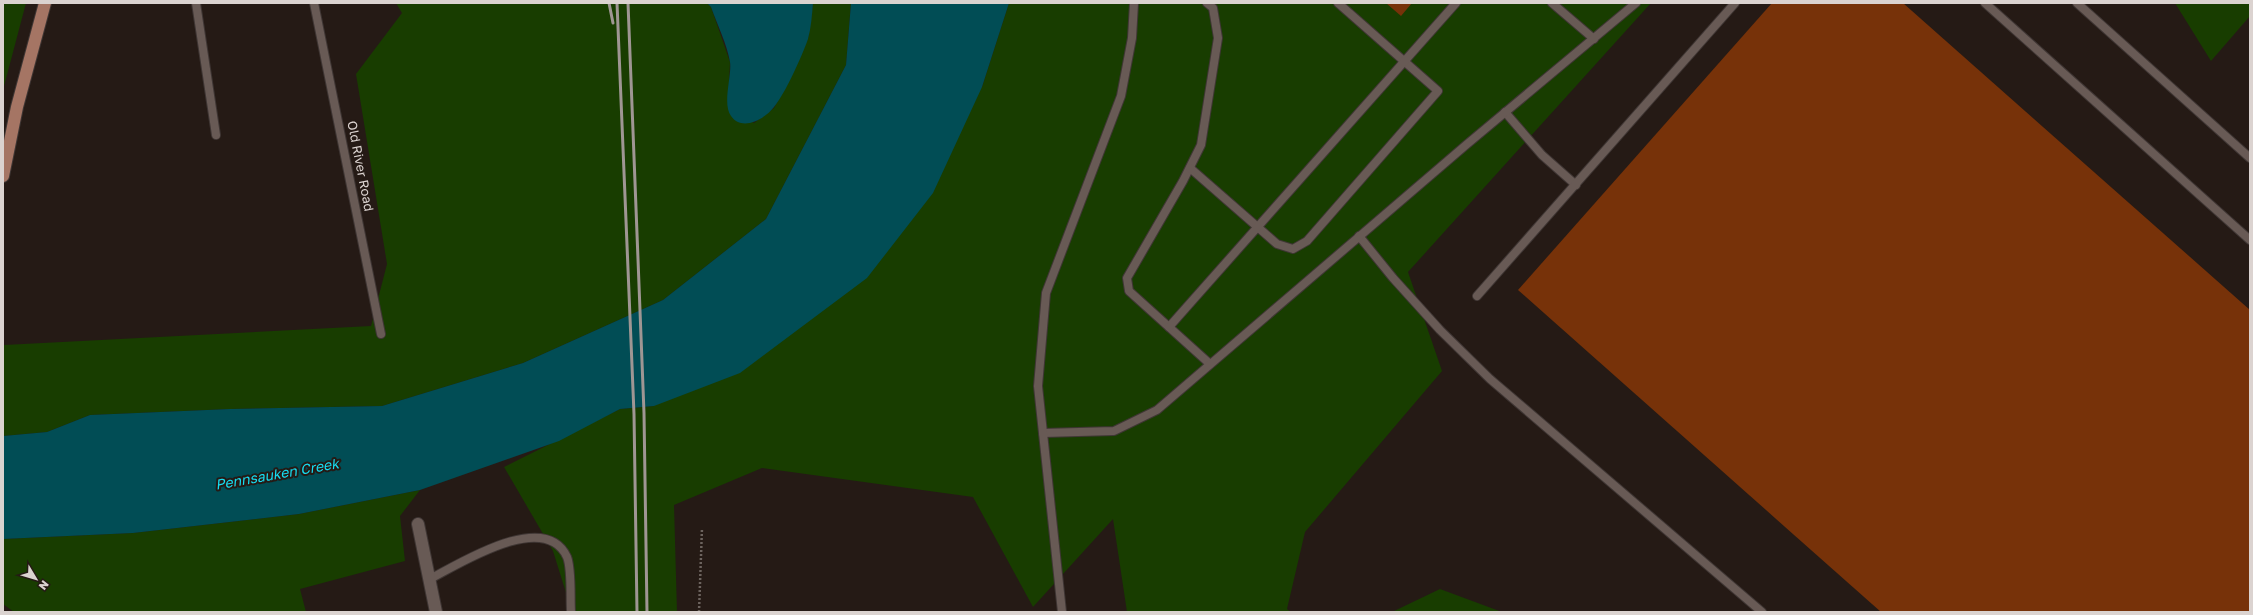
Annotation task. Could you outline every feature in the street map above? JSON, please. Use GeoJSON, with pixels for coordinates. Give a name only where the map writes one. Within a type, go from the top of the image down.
{"type":"FeatureCollection","features":[{"type":"Feature","properties":{"kind":"main road"},"geometry":{"type":"LineString","coordinates":[[3,176],[17,107],[45,3]]}},
{"type":"Feature","properties":{"kind":"street"},"geometry":{"type":"LineString","coordinates":[[418,524],[436,612]]}},
{"type":"Feature","properties":{"kind":"lane"},"geometry":{"type":"LineString","coordinates":[[196,3],[216,135]]}},
{"type":"Feature","properties":{"kind":"lane","name":"Old River Road"},"geometry":{"type":"LineString","coordinates":[[314,3],[381,334]]}},
{"type":"Feature","properties":{"kind":"lane"},"geometry":{"type":"LineString","coordinates":[[1062,612],[1038,386],[1046,293],[1121,96],[1132,38],[1134,3]]}},
{"type":"Feature","properties":{"kind":"lane"},"geometry":{"type":"LineString","coordinates":[[1207,3],[1212,8],[1218,38],[1201,145],[1190,168],[1127,278],[1129,291],[1210,364]]}},
{"type":"Feature","properties":{"kind":"lane"},"geometry":{"type":"LineString","coordinates":[[1190,168],[1277,244],[1293,249],[1307,241],[1438,91],[1338,3]]}},
{"type":"Feature","properties":{"kind":"lane"},"geometry":{"type":"LineString","coordinates":[[1169,327],[1456,3]]}},
{"type":"Feature","properties":{"kind":"lane"},"geometry":{"type":"LineString","coordinates":[[1552,3],[1594,39]]}},
{"type":"Feature","properties":{"kind":"lane"},"geometry":{"type":"LineString","coordinates":[[1043,433],[1114,431],[1157,410],[1359,236],[1636,3]]}},
{"type":"Feature","properties":{"kind":"lane"},"geometry":{"type":"LineString","coordinates":[[1477,296],[1736,3]]}},
{"type":"Feature","properties":{"kind":"lane"},"geometry":{"type":"LineString","coordinates":[[1985,3],[2250,240]]}},
{"type":"Feature","properties":{"kind":"lane"},"geometry":{"type":"LineString","coordinates":[[2077,3],[2250,158]]}},
{"type":"Feature","properties":{"kind":"lane"},"geometry":{"type":"LineString","coordinates":[[1505,112],[1542,155],[1576,185]]}},
{"type":"Feature","properties":{"kind":"lane"},"geometry":{"type":"LineString","coordinates":[[1359,236],[1393,278],[1440,330],[1490,379],[1762,612]]}},
{"type":"Feature","properties":{"kind":"lane"},"geometry":{"type":"LineString","coordinates":[[430,579],[490,548],[525,537],[540,538],[552,542],[567,557],[571,612]]}},
{"type":"Feature","properties":{"kind":"path"},"geometry":{"type":"LineString","coordinates":[[699,612],[702,528]]}},
{"type":"Feature","properties":{"kind":"green space"},"geometry":{"type":"Polygon","coordinates":[[[3,3],[26,3],[3,90],[3,3]]]}},
{"type":"Feature","properties":{"kind":"green space"},"geometry":{"type":"Polygon","coordinates":[[[396,3],[707,3],[711,7],[730,62],[728,106],[754,123],[774,108],[798,62],[808,38],[813,3],[851,3],[846,65],[766,219],[663,300],[523,363],[382,406],[230,409],[90,415],[47,432],[3,436],[4,345],[371,326],[387,264],[356,74],[402,13],[396,3]]]}},
{"type":"Feature","properties":{"kind":"green space"},"geometry":{"type":"Polygon","coordinates":[[[1009,3],[1651,3],[1408,272],[1442,371],[1305,532],[1287,609],[1291,612],[1127,612],[1113,519],[1033,607],[973,497],[762,468],[674,505],[677,612],[572,612],[553,551],[504,467],[620,409],[654,406],[982,87],[1009,3]]]}},
{"type":"Feature","properties":{"kind":"green space"},"geometry":{"type":"Polygon","coordinates":[[[2175,3],[2250,3],[2250,16],[2211,61],[2175,3]]]}},
{"type":"Feature","properties":{"kind":"green space"},"geometry":{"type":"Polygon","coordinates":[[[420,490],[400,516],[405,561],[300,589],[306,612],[14,612],[3,604],[3,539],[133,533],[299,514],[420,490]]]}},
{"type":"Feature","properties":{"kind":"green space"},"geometry":{"type":"Polygon","coordinates":[[[1440,589],[1502,612],[1392,612],[1440,589]]]}},
{"type":"Feature","properties":{"kind":"water"},"geometry":{"type":"Polygon","coordinates":[[[707,3],[813,3],[808,39],[798,65],[774,107],[765,116],[753,122],[741,123],[736,121],[728,111],[727,97],[730,62],[722,34],[711,7],[707,3]]]}},
{"type":"Feature","properties":{"kind":"water","name":"Pennsauken Creek"},"geometry":{"type":"Polygon","coordinates":[[[851,3],[1009,3],[982,87],[933,193],[867,278],[740,373],[654,406],[620,409],[559,441],[420,490],[299,514],[133,533],[3,539],[3,436],[47,432],[90,415],[230,409],[382,406],[523,363],[663,300],[766,219],[846,65],[851,3]]]}},
{"type":"Feature","properties":{"kind":"building"},"geometry":{"type":"Polygon","coordinates":[[[1386,3],[1412,3],[1401,16],[1386,3]]]}},
{"type":"Feature","properties":{"kind":"building"},"geometry":{"type":"Polygon","coordinates":[[[1772,3],[1903,3],[2250,310],[2250,612],[1881,612],[1518,290],[1772,3]]]}},
{"type":"Feature","properties":{"kind":"railway"},"geometry":{"type":"LineString","coordinates":[[609,3],[613,23]]}},
{"type":"Feature","properties":{"kind":"railway"},"geometry":{"type":"LineString","coordinates":[[617,3],[634,414],[637,612]]}},
{"type":"Feature","properties":{"kind":"railway"},"geometry":{"type":"LineString","coordinates":[[628,3],[644,413],[647,612]]}}]}
